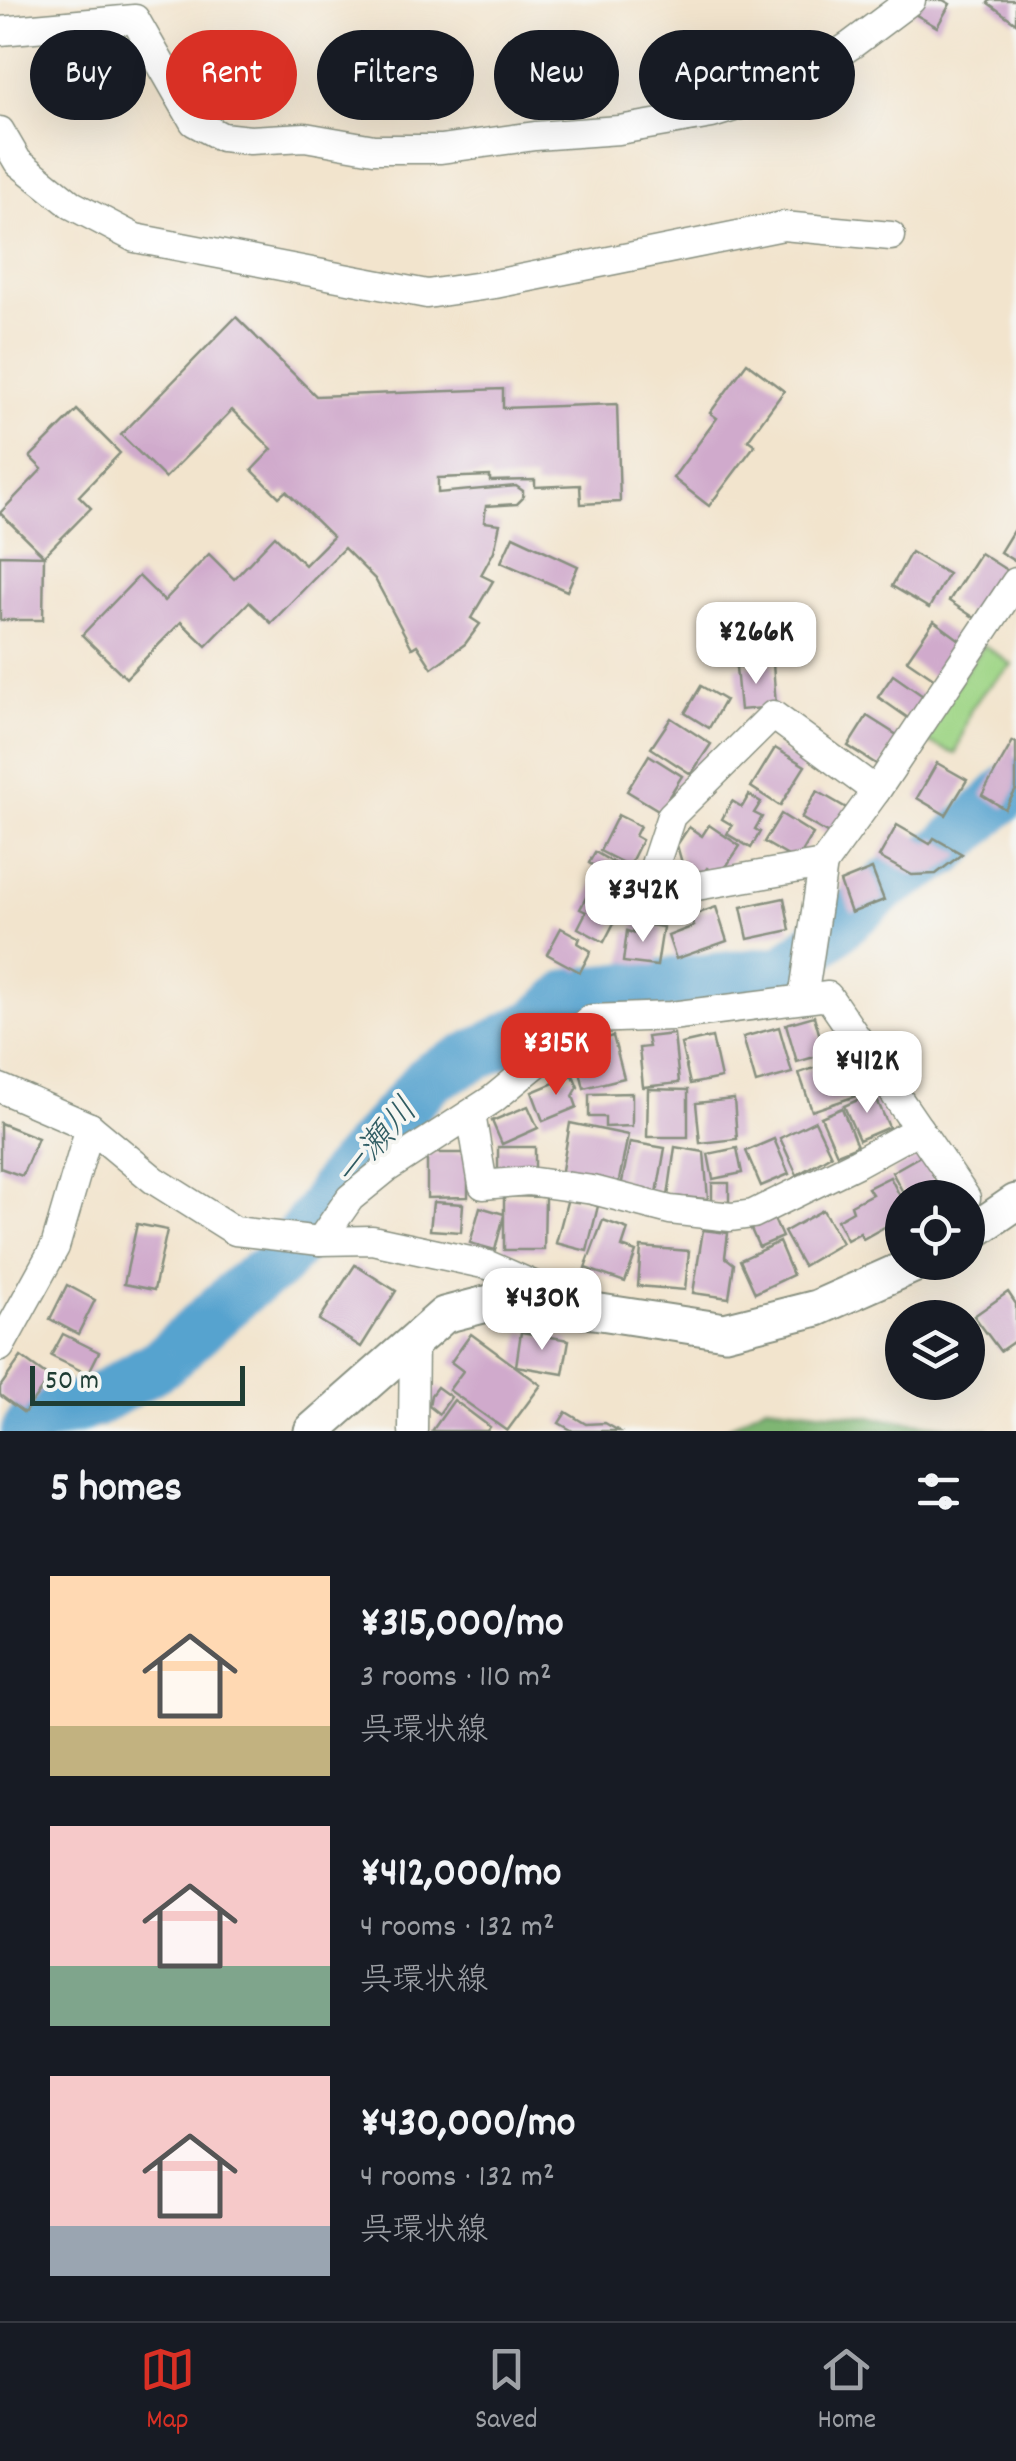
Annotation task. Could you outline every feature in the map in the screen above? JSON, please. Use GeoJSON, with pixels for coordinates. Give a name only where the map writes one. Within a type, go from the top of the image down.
{"type":"FeatureCollection","features":[{"type":"Feature","properties":{"kind":"main road"},"geometry":{"type":"LineString","coordinates":[[985,1210],[1016,1202]]}},
{"type":"Feature","properties":{"kind":"main road"},"geometry":{"type":"LineString","coordinates":[[312,1431],[444,1315],[498,1301],[726,1331],[816,1308],[885,1277]]}},
{"type":"Feature","properties":{"kind":"street"},"geometry":{"type":"LineString","coordinates":[[0,31],[135,19],[194,122],[222,137],[305,138],[374,150],[441,149],[534,136],[620,130],[712,114],[776,94],[911,0]]}},
{"type":"Feature","properties":{"kind":"street"},"geometry":{"type":"LineString","coordinates":[[0,132],[18,162],[72,205],[135,238],[427,294],[782,226],[891,236]]}},
{"type":"Feature","properties":{"kind":"street"},"geometry":{"type":"LineString","coordinates":[[803,999],[823,864],[1016,582]]}},
{"type":"Feature","properties":{"kind":"street"},"geometry":{"type":"LineString","coordinates":[[823,864],[645,895],[671,816],[774,715],[876,791]]}},
{"type":"Feature","properties":{"kind":"street"},"geometry":{"type":"LineString","coordinates":[[320,1241],[350,1198],[387,1168],[494,1100],[590,1019],[671,1016],[828,996],[950,1180]]}},
{"type":"Feature","properties":{"kind":"street"},"geometry":{"type":"LineString","coordinates":[[0,1088],[90,1127],[154,1180],[235,1231],[320,1241],[372,1240],[488,1264],[594,1312]]}},
{"type":"Feature","properties":{"kind":"street"},"geometry":{"type":"LineString","coordinates":[[471,1114],[482,1185],[528,1180],[593,1190],[670,1210],[731,1217],[753,1214],[918,1129]]}},
{"type":"Feature","properties":{"kind":"street"},"geometry":{"type":"LineString","coordinates":[[0,1347],[56,1247],[90,1127]]}},
{"type":"Feature","properties":{"kind":"street"},"geometry":{"type":"LineString","coordinates":[[413,1431],[414,1340]]}},
{"type":"Feature","properties":{"kind":"green space"},"geometry":{"type":"Polygon","coordinates":[[[984,645],[1012,665],[984,691],[970,711],[956,754],[917,738],[984,645]]]}},
{"type":"Feature","properties":{"kind":"green space"},"geometry":{"type":"Polygon","coordinates":[[[766,1405],[989,1431],[722,1431],[766,1405]]]}},
{"type":"Feature","properties":{"kind":"building"},"geometry":{"type":"Polygon","coordinates":[[[921,0],[943,0],[950,4],[937,27],[913,13],[921,0]]]}},
{"type":"Feature","properties":{"kind":"building"},"geometry":{"type":"Polygon","coordinates":[[[1016,0],[1016,23],[988,3],[1016,0]]]}},
{"type":"Feature","properties":{"kind":"building"},"geometry":{"type":"Polygon","coordinates":[[[236,317],[316,396],[503,389],[503,408],[617,404],[620,502],[581,504],[580,485],[535,487],[535,480],[490,481],[490,476],[438,478],[438,493],[516,486],[523,491],[523,498],[517,504],[486,506],[484,522],[500,524],[494,551],[481,575],[493,581],[471,618],[480,624],[465,644],[432,668],[417,645],[412,648],[375,579],[344,548],[271,623],[249,602],[206,646],[181,622],[126,678],[82,635],[139,576],[164,601],[209,554],[234,579],[275,536],[305,565],[333,537],[286,491],[279,497],[252,470],[272,449],[232,410],[165,478],[121,435],[236,317]]]}},
{"type":"Feature","properties":{"kind":"building"},"geometry":{"type":"Polygon","coordinates":[[[747,363],[784,391],[748,440],[755,445],[709,506],[673,478],[717,418],[710,413],[747,363]]]}},
{"type":"Feature","properties":{"kind":"building"},"geometry":{"type":"Polygon","coordinates":[[[77,410],[120,453],[79,496],[91,508],[44,556],[0,513],[42,469],[30,457],[77,410]]]}},
{"type":"Feature","properties":{"kind":"building"},"geometry":{"type":"Polygon","coordinates":[[[1016,526],[1016,562],[1000,552],[1016,526]]]}},
{"type":"Feature","properties":{"kind":"building"},"geometry":{"type":"Polygon","coordinates":[[[513,536],[578,566],[567,591],[501,562],[513,536]]]}},
{"type":"Feature","properties":{"kind":"building"},"geometry":{"type":"Polygon","coordinates":[[[911,552],[948,574],[929,608],[892,586],[911,552]]]}},
{"type":"Feature","properties":{"kind":"building"},"geometry":{"type":"Polygon","coordinates":[[[980,553],[1013,574],[981,622],[949,601],[980,553]]]}},
{"type":"Feature","properties":{"kind":"building"},"geometry":{"type":"Polygon","coordinates":[[[0,555],[44,556],[43,620],[0,620],[0,555]]]}},
{"type":"Feature","properties":{"kind":"building"},"geometry":{"type":"Polygon","coordinates":[[[934,621],[964,643],[938,681],[907,660],[934,621]]]}},
{"type":"Feature","properties":{"kind":"building"},"geometry":{"type":"Polygon","coordinates":[[[773,663],[776,707],[740,710],[736,667],[773,663]]]}},
{"type":"Feature","properties":{"kind":"building"},"geometry":{"type":"Polygon","coordinates":[[[893,675],[926,698],[911,720],[878,697],[893,675]]]}},
{"type":"Feature","properties":{"kind":"building"},"geometry":{"type":"Polygon","coordinates":[[[701,686],[725,700],[709,728],[685,713],[701,686]]]}},
{"type":"Feature","properties":{"kind":"building"},"geometry":{"type":"Polygon","coordinates":[[[867,716],[900,737],[881,767],[848,746],[867,716]]]}},
{"type":"Feature","properties":{"kind":"building"},"geometry":{"type":"Polygon","coordinates":[[[671,718],[711,744],[691,774],[651,748],[671,718]]]}},
{"type":"Feature","properties":{"kind":"building"},"geometry":{"type":"Polygon","coordinates":[[[1013,741],[1016,790],[1005,809],[982,795],[1013,741]]]}},
{"type":"Feature","properties":{"kind":"building"},"geometry":{"type":"Polygon","coordinates":[[[775,748],[805,766],[780,806],[751,787],[775,748]]]}},
{"type":"Feature","properties":{"kind":"building"},"geometry":{"type":"Polygon","coordinates":[[[649,755],[682,776],[660,811],[627,791],[649,755]]]}},
{"type":"Feature","properties":{"kind":"building"},"geometry":{"type":"Polygon","coordinates":[[[937,763],[967,780],[946,815],[917,798],[937,763]]]}},
{"type":"Feature","properties":{"kind":"building"},"geometry":{"type":"Polygon","coordinates":[[[817,791],[848,809],[832,836],[801,818],[817,791]]]}},
{"type":"Feature","properties":{"kind":"building"},"geometry":{"type":"Polygon","coordinates":[[[749,795],[761,802],[754,813],[762,817],[755,829],[760,832],[751,848],[727,834],[732,825],[722,819],[732,801],[742,807],[749,795]]]}},
{"type":"Feature","properties":{"kind":"building"},"geometry":{"type":"Polygon","coordinates":[[[781,814],[813,834],[797,861],[764,842],[781,814]]]}},
{"type":"Feature","properties":{"kind":"building"},"geometry":{"type":"Polygon","coordinates":[[[618,815],[640,826],[635,836],[642,840],[629,866],[600,851],[618,815]]]}},
{"type":"Feature","properties":{"kind":"building"},"geometry":{"type":"Polygon","coordinates":[[[709,825],[740,846],[719,877],[707,868],[701,876],[682,863],[677,845],[689,827],[702,836],[709,825]]]}},
{"type":"Feature","properties":{"kind":"building"},"geometry":{"type":"Polygon","coordinates":[[[897,825],[930,844],[934,838],[962,854],[936,874],[912,875],[879,857],[897,825]]]}},
{"type":"Feature","properties":{"kind":"building"},"geometry":{"type":"Polygon","coordinates":[[[595,852],[624,869],[618,880],[589,863],[595,852]]]}},
{"type":"Feature","properties":{"kind":"building"},"geometry":{"type":"Polygon","coordinates":[[[872,869],[884,900],[851,913],[840,882],[872,869]]]}},
{"type":"Feature","properties":{"kind":"building"},"geometry":{"type":"Polygon","coordinates":[[[597,877],[629,894],[604,942],[578,928],[586,912],[580,909],[597,877]]]}},
{"type":"Feature","properties":{"kind":"building"},"geometry":{"type":"Polygon","coordinates":[[[784,898],[790,930],[748,939],[741,907],[784,898]]]}},
{"type":"Feature","properties":{"kind":"building"},"geometry":{"type":"Polygon","coordinates":[[[716,907],[727,941],[676,959],[668,936],[694,926],[690,916],[716,907]]]}},
{"type":"Feature","properties":{"kind":"building"},"geometry":{"type":"Polygon","coordinates":[[[635,923],[663,927],[657,966],[623,962],[627,931],[633,933],[635,923]]]}},
{"type":"Feature","properties":{"kind":"building"},"geometry":{"type":"Polygon","coordinates":[[[561,928],[580,938],[578,943],[591,951],[580,972],[547,954],[561,928]]]}},
{"type":"Feature","properties":{"kind":"building"},"geometry":{"type":"Polygon","coordinates":[[[814,1016],[825,1054],[797,1062],[786,1024],[814,1016]]]}},
{"type":"Feature","properties":{"kind":"building"},"geometry":{"type":"Polygon","coordinates":[[[779,1027],[792,1073],[756,1083],[743,1037],[779,1027]]]}},
{"type":"Feature","properties":{"kind":"building"},"geometry":{"type":"Polygon","coordinates":[[[674,1034],[679,1083],[643,1087],[639,1048],[649,1047],[647,1037],[674,1034]]]}},
{"type":"Feature","properties":{"kind":"building"},"geometry":{"type":"Polygon","coordinates":[[[613,1036],[624,1078],[584,1088],[574,1046],[613,1036]]]}},
{"type":"Feature","properties":{"kind":"building"},"geometry":{"type":"Polygon","coordinates":[[[712,1037],[721,1078],[690,1084],[681,1044],[712,1037]]]}},
{"type":"Feature","properties":{"kind":"building"},"geometry":{"type":"Polygon","coordinates":[[[847,1057],[859,1095],[812,1111],[799,1073],[847,1057]]]}},
{"type":"Feature","properties":{"kind":"building"},"geometry":{"type":"Polygon","coordinates":[[[573,1075],[578,1087],[573,1096],[577,1107],[543,1121],[532,1092],[573,1075]]]}},
{"type":"Feature","properties":{"kind":"building"},"geometry":{"type":"Polygon","coordinates":[[[648,1089],[688,1090],[688,1137],[647,1137],[648,1089]]]}},
{"type":"Feature","properties":{"kind":"building"},"geometry":{"type":"Polygon","coordinates":[[[632,1093],[632,1126],[605,1127],[605,1117],[589,1117],[589,1094],[632,1093]]]}},
{"type":"Feature","properties":{"kind":"building"},"geometry":{"type":"Polygon","coordinates":[[[874,1093],[889,1127],[859,1140],[844,1106],[874,1093]]]}},
{"type":"Feature","properties":{"kind":"building"},"geometry":{"type":"Polygon","coordinates":[[[734,1099],[737,1139],[700,1143],[696,1103],[734,1099]]]}},
{"type":"Feature","properties":{"kind":"building"},"geometry":{"type":"Polygon","coordinates":[[[528,1106],[538,1128],[502,1144],[492,1121],[528,1106]]]}},
{"type":"Feature","properties":{"kind":"building"},"geometry":{"type":"Polygon","coordinates":[[[842,1108],[857,1146],[837,1154],[821,1117],[842,1108]]]}},
{"type":"Feature","properties":{"kind":"building"},"geometry":{"type":"Polygon","coordinates":[[[815,1121],[831,1155],[797,1175],[780,1138],[815,1121]]]}},
{"type":"Feature","properties":{"kind":"building"},"geometry":{"type":"Polygon","coordinates":[[[0,1123],[38,1138],[22,1176],[0,1168],[0,1123]]]}},
{"type":"Feature","properties":{"kind":"building"},"geometry":{"type":"Polygon","coordinates":[[[570,1123],[628,1135],[618,1186],[561,1176],[570,1123]]]}},
{"type":"Feature","properties":{"kind":"building"},"geometry":{"type":"Polygon","coordinates":[[[774,1139],[789,1174],[761,1186],[746,1151],[774,1139]]]}},
{"type":"Feature","properties":{"kind":"building"},"geometry":{"type":"Polygon","coordinates":[[[630,1142],[665,1148],[657,1193],[621,1187],[630,1142]]]}},
{"type":"Feature","properties":{"kind":"building"},"geometry":{"type":"Polygon","coordinates":[[[498,1147],[535,1147],[535,1173],[498,1173],[498,1147]]]}},
{"type":"Feature","properties":{"kind":"building"},"geometry":{"type":"Polygon","coordinates":[[[675,1147],[704,1152],[708,1199],[668,1196],[675,1147]]]}},
{"type":"Feature","properties":{"kind":"building"},"geometry":{"type":"Polygon","coordinates":[[[737,1148],[742,1173],[713,1179],[708,1154],[737,1148]]]}},
{"type":"Feature","properties":{"kind":"building"},"geometry":{"type":"Polygon","coordinates":[[[427,1153],[468,1153],[468,1197],[427,1198],[427,1153]]]}},
{"type":"Feature","properties":{"kind":"building"},"geometry":{"type":"Polygon","coordinates":[[[922,1155],[936,1180],[896,1180],[892,1172],[922,1155]]]}},
{"type":"Feature","properties":{"kind":"building"},"geometry":{"type":"Polygon","coordinates":[[[890,1177],[892,1180],[885,1180],[885,1227],[863,1239],[860,1233],[847,1240],[837,1220],[853,1211],[851,1205],[872,1194],[868,1188],[890,1177]]]}},
{"type":"Feature","properties":{"kind":"building"},"geometry":{"type":"Polygon","coordinates":[[[712,1183],[729,1183],[729,1202],[712,1202],[712,1183]]]}},
{"type":"Feature","properties":{"kind":"building"},"geometry":{"type":"Polygon","coordinates":[[[504,1196],[545,1197],[544,1250],[504,1250],[504,1215],[495,1250],[470,1243],[480,1207],[504,1214],[504,1196]]]}},
{"type":"Feature","properties":{"kind":"building"},"geometry":{"type":"Polygon","coordinates":[[[568,1198],[598,1206],[587,1251],[556,1243],[568,1198]]]}},
{"type":"Feature","properties":{"kind":"building"},"geometry":{"type":"Polygon","coordinates":[[[433,1202],[463,1204],[461,1232],[430,1230],[433,1202]]]}},
{"type":"Feature","properties":{"kind":"building"},"geometry":{"type":"Polygon","coordinates":[[[823,1210],[842,1243],[803,1266],[784,1232],[823,1210]]]}},
{"type":"Feature","properties":{"kind":"building"},"geometry":{"type":"Polygon","coordinates":[[[773,1217],[782,1237],[759,1247],[750,1227],[773,1217]]]}},
{"type":"Feature","properties":{"kind":"building"},"geometry":{"type":"Polygon","coordinates":[[[603,1220],[628,1229],[622,1247],[636,1252],[625,1282],[585,1268],[603,1220]]]}},
{"type":"Feature","properties":{"kind":"building"},"geometry":{"type":"Polygon","coordinates":[[[137,1224],[167,1230],[154,1290],[124,1284],[137,1224]]]}},
{"type":"Feature","properties":{"kind":"building"},"geometry":{"type":"Polygon","coordinates":[[[703,1230],[728,1233],[725,1257],[734,1264],[729,1298],[693,1293],[703,1230]]]}},
{"type":"Feature","properties":{"kind":"building"},"geometry":{"type":"Polygon","coordinates":[[[779,1242],[793,1275],[755,1293],[740,1260],[779,1242]]]}},
{"type":"Feature","properties":{"kind":"building"},"geometry":{"type":"Polygon","coordinates":[[[641,1247],[689,1251],[685,1290],[638,1286],[641,1247]]]}},
{"type":"Feature","properties":{"kind":"building"},"geometry":{"type":"Polygon","coordinates":[[[355,1265],[396,1291],[361,1347],[319,1320],[355,1265]]]}},
{"type":"Feature","properties":{"kind":"building"},"geometry":{"type":"Polygon","coordinates":[[[67,1285],[95,1300],[78,1334],[50,1319],[67,1285]]]}},
{"type":"Feature","properties":{"kind":"building"},"geometry":{"type":"Polygon","coordinates":[[[1008,1292],[1016,1304],[1016,1340],[1000,1351],[985,1331],[985,1308],[1008,1292]]]}},
{"type":"Feature","properties":{"kind":"building"},"geometry":{"type":"Polygon","coordinates":[[[521,1332],[569,1340],[563,1374],[516,1366],[521,1332]]]}},
{"type":"Feature","properties":{"kind":"building"},"geometry":{"type":"Polygon","coordinates":[[[63,1334],[99,1352],[88,1374],[51,1356],[63,1334]]]}},
{"type":"Feature","properties":{"kind":"building"},"geometry":{"type":"Polygon","coordinates":[[[471,1334],[541,1385],[507,1431],[449,1390],[463,1371],[451,1362],[471,1334]]]}},
{"type":"Feature","properties":{"kind":"building"},"geometry":{"type":"Polygon","coordinates":[[[21,1357],[50,1378],[24,1413],[0,1395],[0,1387],[21,1357]]]}},
{"type":"Feature","properties":{"kind":"building"},"geometry":{"type":"Polygon","coordinates":[[[437,1387],[451,1397],[439,1414],[429,1406],[437,1387]]]}},
{"type":"Feature","properties":{"kind":"building"},"geometry":{"type":"Polygon","coordinates":[[[454,1400],[490,1427],[487,1431],[432,1431],[454,1400]]]}},
{"type":"Feature","properties":{"kind":"building"},"geometry":{"type":"Polygon","coordinates":[[[566,1412],[586,1424],[605,1423],[619,1431],[573,1431],[559,1423],[566,1412]]]}},
{"type":"Feature","properties":{"kind":"waterway","name":"一瀬川"},"geometry":{"type":"LineString","coordinates":[[27,1431],[35,1419],[94,1402],[164,1361],[247,1285],[277,1265],[317,1216],[341,1178],[430,1078],[537,1024],[572,994],[785,971],[888,884],[944,851],[1016,784]]}}]}
